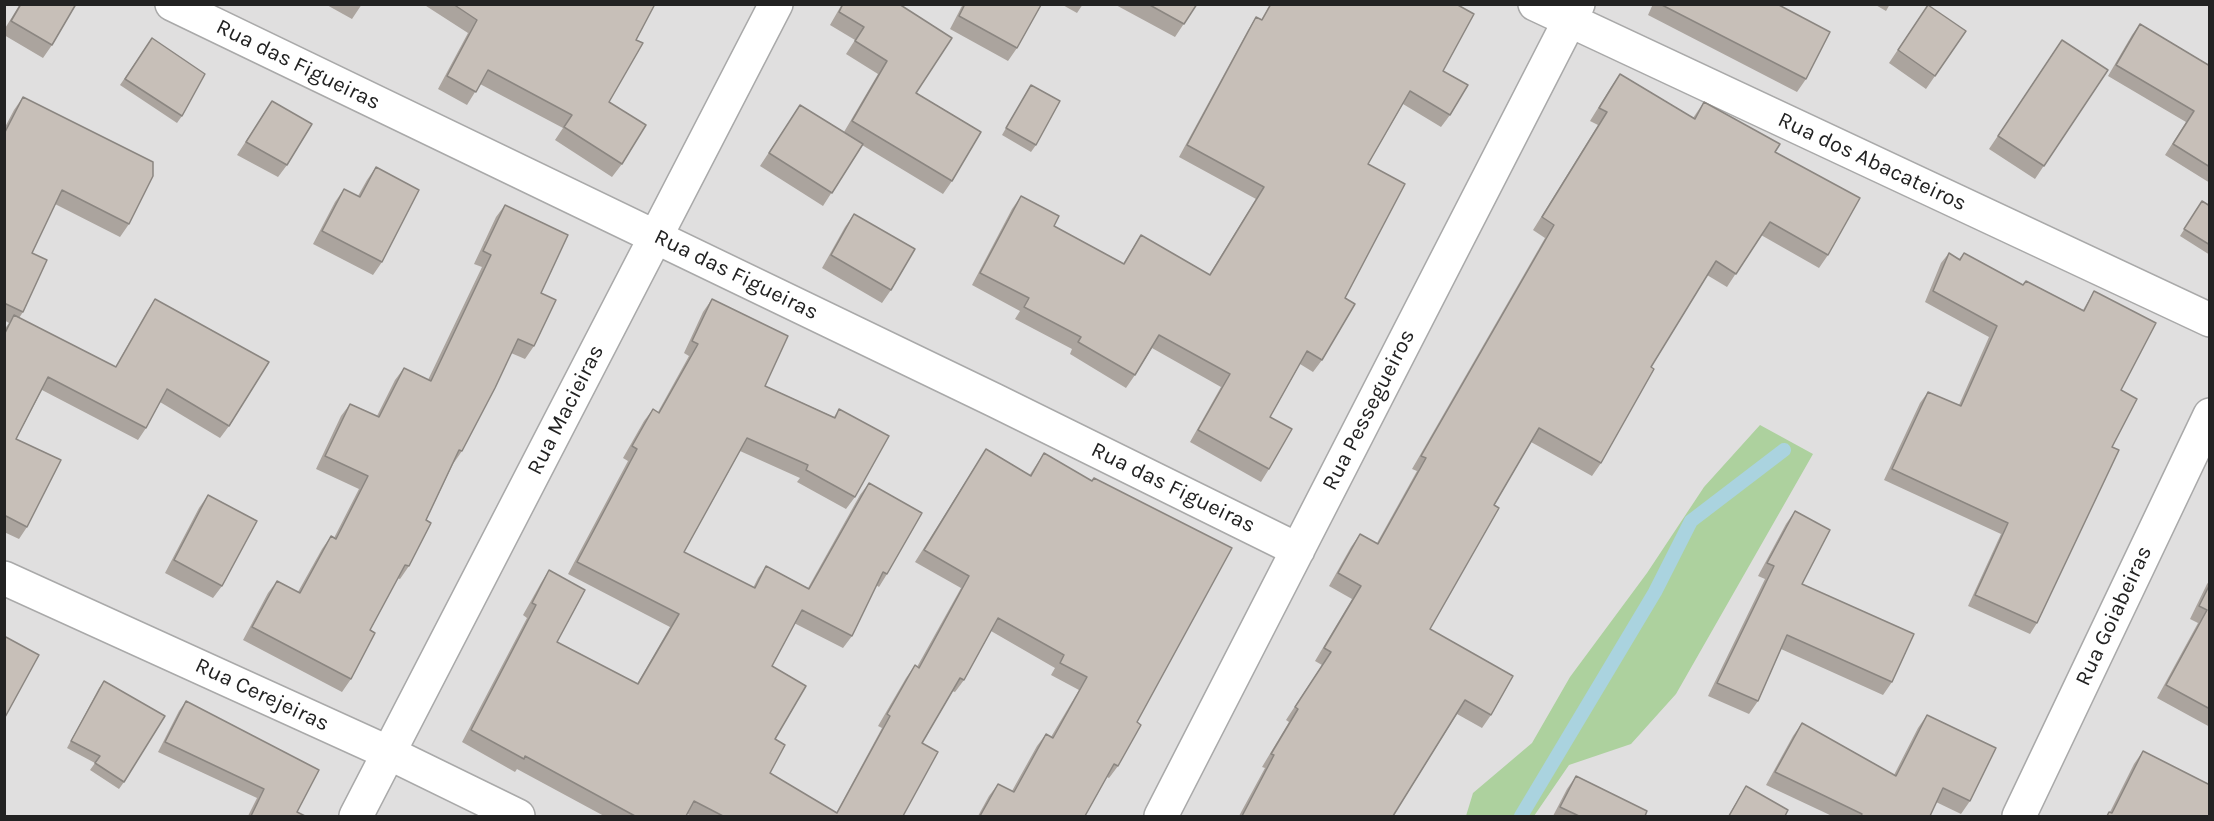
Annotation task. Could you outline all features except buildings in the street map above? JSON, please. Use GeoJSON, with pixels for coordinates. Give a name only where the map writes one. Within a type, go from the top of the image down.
{"type":"FeatureCollection","features":[{"type":"Feature","properties":{"kind":"street","name":"Rua das Figueiras"},"geometry":{"type":"LineString","coordinates":[[172,4],[994,399],[1298,550]]}},
{"type":"Feature","properties":{"kind":"street","name":"Rua Macieiras"},"geometry":{"type":"LineString","coordinates":[[356,816],[776,4]]}},
{"type":"Feature","properties":{"kind":"street","name":"Rua dos Abacateiros"},"geometry":{"type":"LineString","coordinates":[[1535,4],[1574,13],[2210,320]]}},
{"type":"Feature","properties":{"kind":"street","name":"Rua Pessegueiros"},"geometry":{"type":"LineString","coordinates":[[1161,816],[1574,13]]}},
{"type":"Feature","properties":{"kind":"street","name":"Rua Goiabeiras"},"geometry":{"type":"LineString","coordinates":[[2019,816],[2210,415]]}},
{"type":"Feature","properties":{"kind":"street","name":"Rua Cerejeiras"},"geometry":{"type":"LineString","coordinates":[[4,578],[389,753],[518,816]]}},
{"type":"Feature","properties":{"kind":"shaded area"},"geometry":{"type":"Polygon","coordinates":[[[5,5],[2209,5],[2209,816],[5,816],[5,5]]]}},
{"type":"Feature","properties":{"kind":"green space"},"geometry":{"type":"Polygon","coordinates":[[[1760,425],[1813,454],[1676,694],[1631,744],[1569,765],[1534,816],[1466,816],[1473,793],[1532,743],[1570,677],[1647,573],[1704,487],[1760,425]]]}},
{"type":"Feature","properties":{"kind":"waterway"},"geometry":{"type":"LineString","coordinates":[[1521,816],[1655,592],[1691,521],[1784,450]]}}]}
